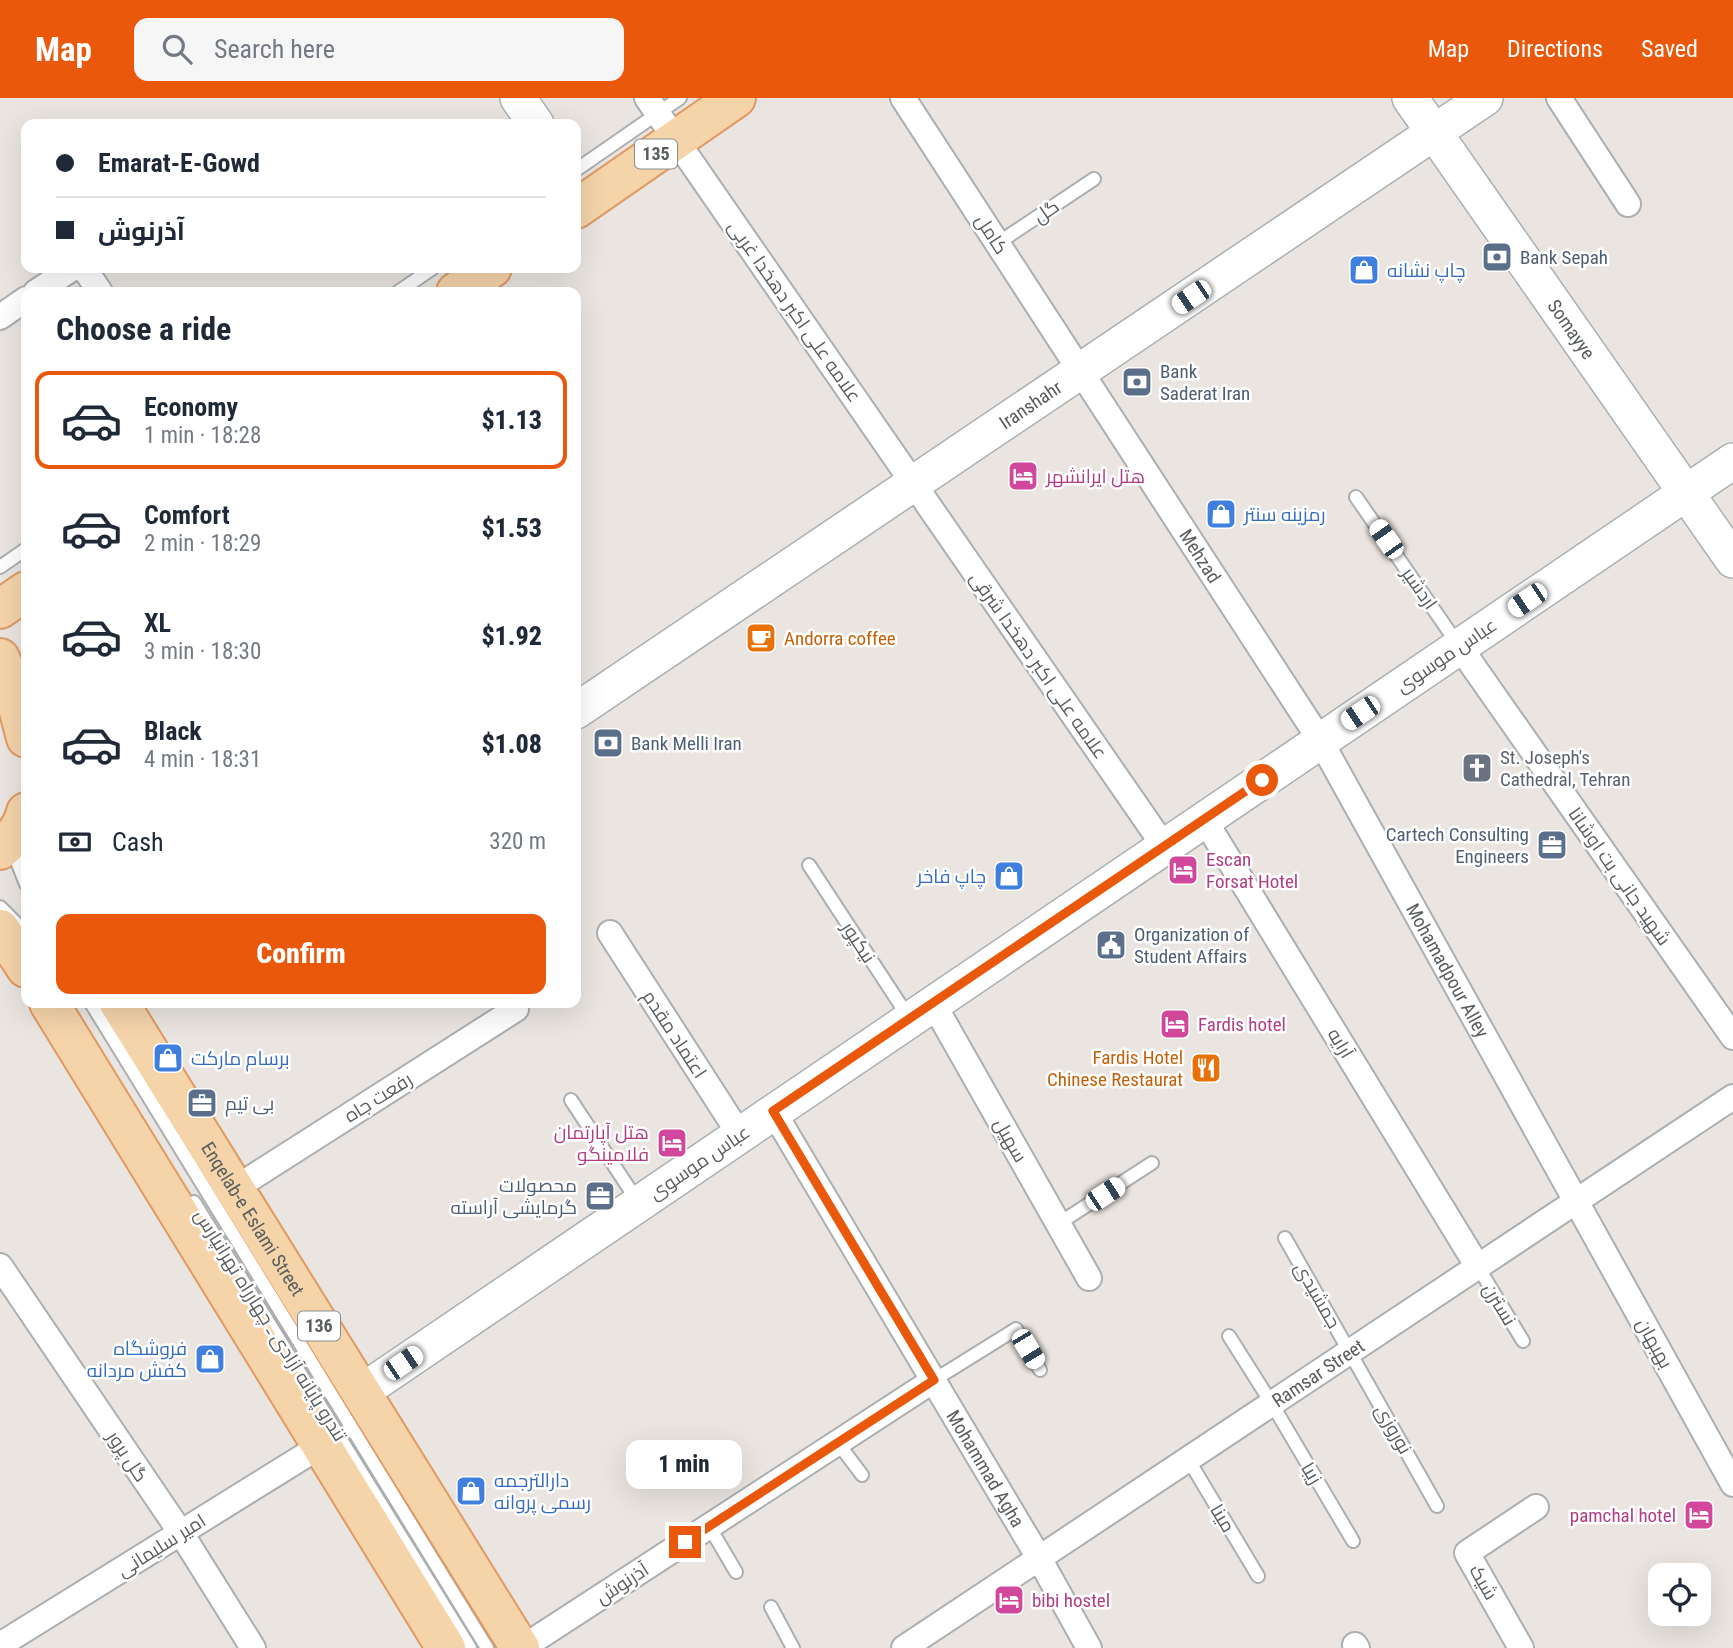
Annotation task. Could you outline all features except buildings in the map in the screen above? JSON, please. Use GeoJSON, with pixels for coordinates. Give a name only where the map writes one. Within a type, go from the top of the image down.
{"type":"FeatureCollection","features":[{"type":"Feature","properties":{"kind":"main road","name":"135"},"geometry":{"type":"LineString","coordinates":[[581,188],[660,117],[736,98]]}},
{"type":"Feature","properties":{"kind":"main road"},"geometry":{"type":"LineString","coordinates":[[464,287],[484,273]]}},
{"type":"Feature","properties":{"kind":"main road"},"geometry":{"type":"LineString","coordinates":[[0,609],[21,594]]}},
{"type":"Feature","properties":{"kind":"main road"},"geometry":{"type":"LineString","coordinates":[[0,658],[14,692],[21,719]]}},
{"type":"Feature","properties":{"kind":"main road"},"geometry":{"type":"LineString","coordinates":[[0,929],[21,960]]}},
{"type":"Feature","properties":{"kind":"main road"},"geometry":{"type":"LineString","coordinates":[[52,1008],[446,1648]]}},
{"type":"Feature","properties":{"kind":"main road","name":"Enqelab-e Eslami Street"},"geometry":{"type":"LineString","coordinates":[[121,1008],[521,1648]]}},
{"type":"Feature","properties":{"kind":"street"},"geometry":{"type":"LineString","coordinates":[[518,98],[533,119]]}},
{"type":"Feature","properties":{"kind":"street","name":"کامل"},"geometry":{"type":"LineString","coordinates":[[903,98],[1080,371]]}},
{"type":"Feature","properties":{"kind":"street","name":"Somayye"},"geometry":{"type":"LineString","coordinates":[[1410,98],[1733,560]]}},
{"type":"Feature","properties":{"kind":"street","name":"Iranshahr"},"geometry":{"type":"LineString","coordinates":[[581,708],[1485,98]]}},
{"type":"Feature","properties":{"kind":"street"},"geometry":{"type":"LineString","coordinates":[[1559,98],[1628,204]]}},
{"type":"Feature","properties":{"kind":"street","name":"علامه علی اکبر دهخدا غربی"},"geometry":{"type":"LineString","coordinates":[[660,117],[914,483]]}},
{"type":"Feature","properties":{"kind":"street"},"geometry":{"type":"LineString","coordinates":[[44,287],[65,273]]}},
{"type":"Feature","properties":{"kind":"street"},"geometry":{"type":"LineString","coordinates":[[0,317],[21,302]]}},
{"type":"Feature","properties":{"kind":"street","name":"Mehzad"},"geometry":{"type":"LineString","coordinates":[[1080,371],[1320,740]]}},
{"type":"Feature","properties":{"kind":"street","name":"عباس موسوی"},"geometry":{"type":"LineString","coordinates":[[360,1393],[1733,461]]}},
{"type":"Feature","properties":{"kind":"street","name":"علامه علی اکبر دهخدا شرقی"},"geometry":{"type":"LineString","coordinates":[[914,483],[1164,846]]}},
{"type":"Feature","properties":{"kind":"street","name":"شهید جانی بت اوشانا"},"geometry":{"type":"LineString","coordinates":[[1460,646],[1733,1037]]}},
{"type":"Feature","properties":{"kind":"street","name":"Mohamadpour Alley"},"geometry":{"type":"LineString","coordinates":[[1320,740],[1576,1202]]}},
{"type":"Feature","properties":{"kind":"street","name":"آرایه"},"geometry":{"type":"LineString","coordinates":[[1204,819],[1478,1267]]}},
{"type":"Feature","properties":{"kind":"street","name":"اعتماد مقدم"},"geometry":{"type":"LineString","coordinates":[[610,933],[740,1135]]}},
{"type":"Feature","properties":{"kind":"street","name":"رفعت جاه"},"geometry":{"type":"LineString","coordinates":[[234,1189],[516,1008]]}},
{"type":"Feature","properties":{"kind":"street","name":"سهیل"},"geometry":{"type":"LineString","coordinates":[[921,1011],[1058,1223],[1089,1278]]}},
{"type":"Feature","properties":{"kind":"street","name":"Ramsar Street"},"geometry":{"type":"LineString","coordinates":[[904,1648],[1733,1097]]}},
{"type":"Feature","properties":{"kind":"street","name":"Mohammad Agha"},"geometry":{"type":"LineString","coordinates":[[773,1111],[1040,1558],[1089,1648]]}},
{"type":"Feature","properties":{"kind":"street","name":"بهبهان"},"geometry":{"type":"LineString","coordinates":[[1576,1202],[1733,1485]]}},
{"type":"Feature","properties":{"kind":"street","name":"گل پرور"},"geometry":{"type":"LineString","coordinates":[[0,1266],[181,1533],[253,1648]]}},
{"type":"Feature","properties":{"kind":"street","name":"آذرنوش"},"geometry":{"type":"LineString","coordinates":[[521,1648],[934,1380]]}},
{"type":"Feature","properties":{"kind":"street","name":"امیر سلیمانی"},"geometry":{"type":"LineString","coordinates":[[0,1645],[322,1445]]}},
{"type":"Feature","properties":{"kind":"street","name":"شیک"},"geometry":{"type":"LineString","coordinates":[[1521,1648],[1467,1553],[1536,1507]]}},
{"type":"Feature","properties":{"kind":"lane"},"geometry":{"type":"LineString","coordinates":[[660,117],[680,98]]}},
{"type":"Feature","properties":{"kind":"lane","name":"گل"},"geometry":{"type":"LineString","coordinates":[[998,243],[1094,178]]}},
{"type":"Feature","properties":{"kind":"lane"},"geometry":{"type":"LineString","coordinates":[[405,287],[426,273]]}},
{"type":"Feature","properties":{"kind":"lane","name":"اردشیر"},"geometry":{"type":"LineString","coordinates":[[1356,497],[1460,646]]}},
{"type":"Feature","properties":{"kind":"lane"},"geometry":{"type":"LineString","coordinates":[[0,567],[21,552]]}},
{"type":"Feature","properties":{"kind":"lane"},"geometry":{"type":"LineString","coordinates":[[12,835],[21,866]]}},
{"type":"Feature","properties":{"kind":"lane","name":"نیکپور"},"geometry":{"type":"LineString","coordinates":[[809,865],[921,1011]]}},
{"type":"Feature","properties":{"kind":"lane"},"geometry":{"type":"LineString","coordinates":[[0,907],[21,928]]}},
{"type":"Feature","properties":{"kind":"lane"},"geometry":{"type":"LineString","coordinates":[[121,1008],[487,1648]]}},
{"type":"Feature","properties":{"kind":"lane"},"geometry":{"type":"LineString","coordinates":[[571,1100],[638,1202]]}},
{"type":"Feature","properties":{"kind":"lane"},"geometry":{"type":"LineString","coordinates":[[1058,1223],[1152,1164]]}},
{"type":"Feature","properties":{"kind":"lane","name":"تندرو پایانه آزادی ـ چهارراه تهرانپارس"},"geometry":{"type":"LineString","coordinates":[[187,1191],[470,1648]]}},
{"type":"Feature","properties":{"kind":"lane","name":"جمشیدی"},"geometry":{"type":"LineString","coordinates":[[1285,1238],[1350,1352]]}},
{"type":"Feature","properties":{"kind":"lane","name":"نسترن"},"geometry":{"type":"LineString","coordinates":[[1478,1267],[1523,1341]]}},
{"type":"Feature","properties":{"kind":"lane"},"geometry":{"type":"LineString","coordinates":[[934,1380],[1016,1329],[1040,1370]]}},
{"type":"Feature","properties":{"kind":"lane","name":"زیبا"},"geometry":{"type":"LineString","coordinates":[[1229,1336],[1353,1541]]}},
{"type":"Feature","properties":{"kind":"lane","name":"نوروزی"},"geometry":{"type":"LineString","coordinates":[[1350,1352],[1437,1506]]}},
{"type":"Feature","properties":{"kind":"lane"},"geometry":{"type":"LineString","coordinates":[[838,1443],[862,1475]]}},
{"type":"Feature","properties":{"kind":"lane","name":"مینا"},"geometry":{"type":"LineString","coordinates":[[1188,1459],[1258,1576]]}},
{"type":"Feature","properties":{"kind":"lane"},"geometry":{"type":"LineString","coordinates":[[709,1526],[736,1572]]}},
{"type":"Feature","properties":{"kind":"lane"},"geometry":{"type":"LineString","coordinates":[[771,1607],[793,1648]]}},
{"type":"Feature","properties":{"kind":"place","name":"Bank Sepah"},"geometry":{"type":"Point","coordinates":[1497,257]}},
{"type":"Feature","properties":{"kind":"place","name":"چاپ نشانه"},"geometry":{"type":"Point","coordinates":[1364,270]}},
{"type":"Feature","properties":{"kind":"place","name":"Bank Saderat Iran"},"geometry":{"type":"Point","coordinates":[1137,382]}},
{"type":"Feature","properties":{"kind":"place","name":"هتل ایرانشهر"},"geometry":{"type":"Point","coordinates":[1023,476]}},
{"type":"Feature","properties":{"kind":"place","name":"رمزینه سنتر"},"geometry":{"type":"Point","coordinates":[1221,514]}},
{"type":"Feature","properties":{"kind":"place","name":"Andorra coffee"},"geometry":{"type":"Point","coordinates":[761,638]}},
{"type":"Feature","properties":{"kind":"place","name":"Bank Melli Iran"},"geometry":{"type":"Point","coordinates":[608,743]}},
{"type":"Feature","properties":{"kind":"place","name":"St. Joseph's Cathedral, Tehran"},"geometry":{"type":"Point","coordinates":[1477,768]}},
{"type":"Feature","properties":{"kind":"place","name":"Cartech Consulting Engineers"},"geometry":{"type":"Point","coordinates":[1552,845]}},
{"type":"Feature","properties":{"kind":"place","name":"Escan Forsat Hotel"},"geometry":{"type":"Point","coordinates":[1183,870]}},
{"type":"Feature","properties":{"kind":"place","name":"چاپ فاخر"},"geometry":{"type":"Point","coordinates":[1009,876]}},
{"type":"Feature","properties":{"kind":"place","name":"Organization of Student Affairs"},"geometry":{"type":"Point","coordinates":[1111,945]}},
{"type":"Feature","properties":{"kind":"place","name":"Fardis hotel"},"geometry":{"type":"Point","coordinates":[1175,1024]}},
{"type":"Feature","properties":{"kind":"place","name":"برسام مارکت"},"geometry":{"type":"Point","coordinates":[168,1058]}},
{"type":"Feature","properties":{"kind":"place","name":"Fardis Hotel Chinese Restaurat"},"geometry":{"type":"Point","coordinates":[1206,1068]}},
{"type":"Feature","properties":{"kind":"place","name":"بی تیم"},"geometry":{"type":"Point","coordinates":[202,1103]}},
{"type":"Feature","properties":{"kind":"place","name":"هتل آپارتمان فلامینگو"},"geometry":{"type":"Point","coordinates":[672,1143]}},
{"type":"Feature","properties":{"kind":"place","name":"محصولات گرمایشی آراسته"},"geometry":{"type":"Point","coordinates":[600,1196]}},
{"type":"Feature","properties":{"kind":"place","name":"فروشگاه کفش مردانه"},"geometry":{"type":"Point","coordinates":[210,1359]}},
{"type":"Feature","properties":{"kind":"place","name":"دارالترجمه رسمی پروانه"},"geometry":{"type":"Point","coordinates":[471,1491]}},
{"type":"Feature","properties":{"kind":"place","name":"pamchal hotel"},"geometry":{"type":"Point","coordinates":[1699,1515]}},
{"type":"Feature","properties":{"kind":"place","name":"bibi hostel"},"geometry":{"type":"Point","coordinates":[1009,1600]}},
{"type":"Feature","properties":{"kind":"route"},"geometry":{"type":"LineString","coordinates":[[685,1542],[934,1380],[773,1111],[1262,780]]}}]}
